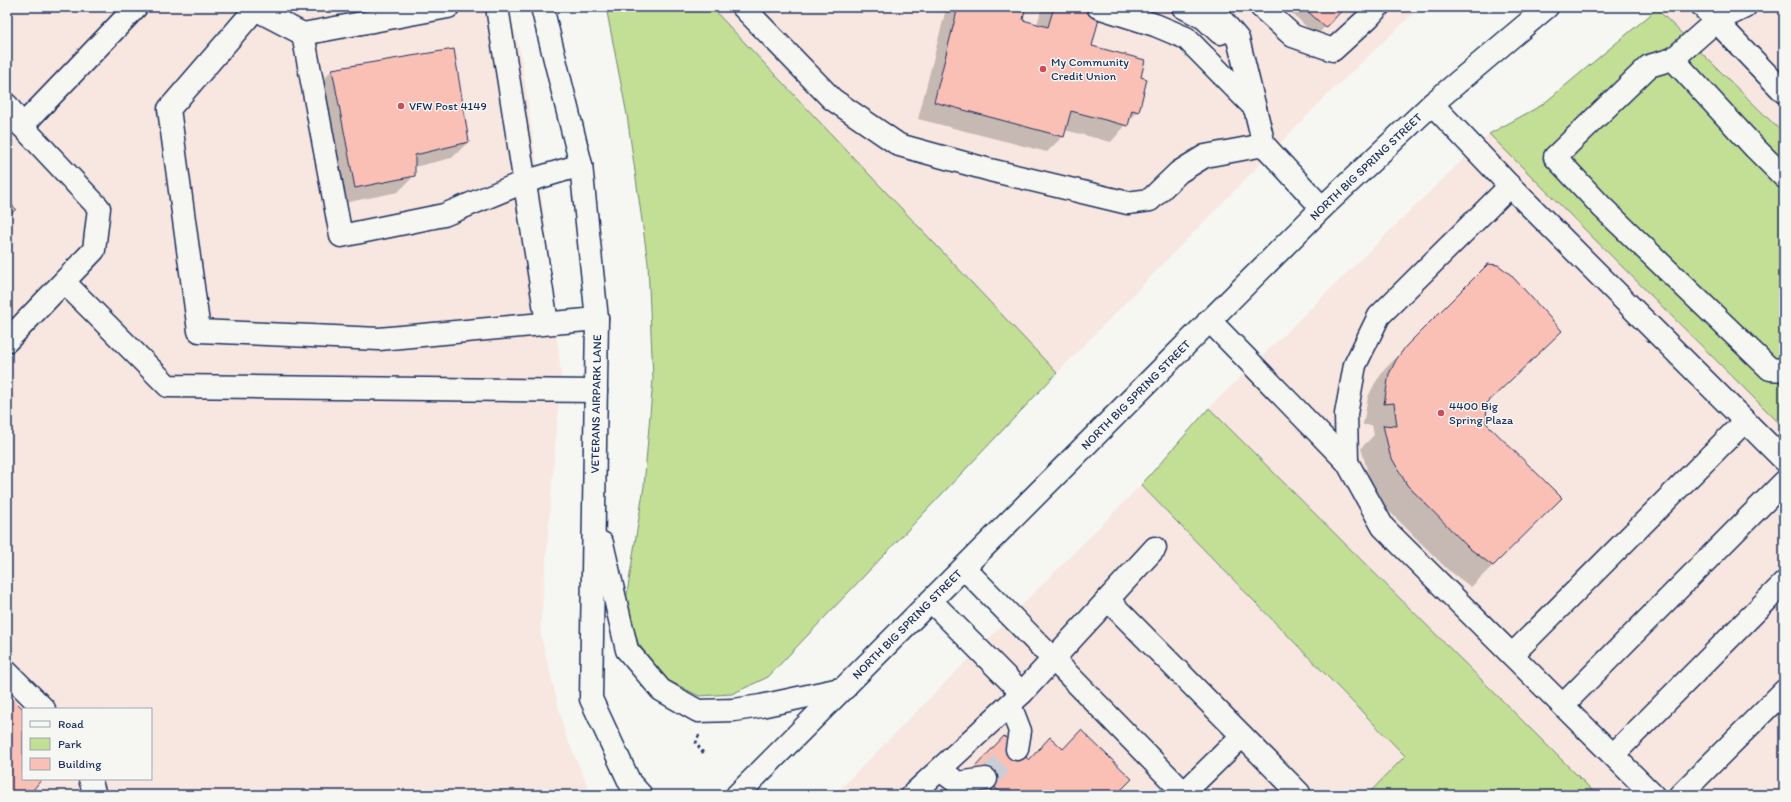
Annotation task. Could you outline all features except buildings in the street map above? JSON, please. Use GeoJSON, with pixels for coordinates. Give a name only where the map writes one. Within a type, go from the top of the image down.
{"type":"FeatureCollection","features":[{"type":"Feature","properties":{"kind":"main road"},"geometry":{"type":"LineString","coordinates":[[22,126],[136,7]]}},
{"type":"Feature","properties":{"kind":"main road"},"geometry":{"type":"LineString","coordinates":[[448,7],[304,34],[256,8],[169,109],[199,331],[379,339],[597,319]]}},
{"type":"Feature","properties":{"kind":"main road"},"geometry":{"type":"LineString","coordinates":[[497,7],[546,324]]}},
{"type":"Feature","properties":{"kind":"main road","name":"VETERANS AIRPARK LANE"},"geometry":{"type":"LineString","coordinates":[[542,7],[581,165],[597,319],[591,699],[630,783],[641,795]]}},
{"type":"Feature","properties":{"kind":"main road"},"geometry":{"type":"LineString","coordinates":[[743,7],[832,98],[899,145],[990,170],[1128,203],[1150,200],[1179,172],[1205,156],[1264,145]]}},
{"type":"Feature","properties":{"kind":"main road"},"geometry":{"type":"LineString","coordinates":[[1098,7],[1155,25],[1186,38],[1255,108]]}},
{"type":"Feature","properties":{"kind":"main road"},"geometry":{"type":"LineString","coordinates":[[1144,7],[1167,15],[1195,28],[1249,82]]}},
{"type":"Feature","properties":{"kind":"main road"},"geometry":{"type":"LineString","coordinates":[[1183,7],[1204,18],[1242,54]]}},
{"type":"Feature","properties":{"kind":"main road"},"geometry":{"type":"LineString","coordinates":[[1211,7],[1238,39],[1264,145],[1322,208]]}},
{"type":"Feature","properties":{"kind":"main road"},"geometry":{"type":"LineString","coordinates":[[1261,7],[1293,36],[1333,50],[1369,18],[1378,7]]}},
{"type":"Feature","properties":{"kind":"main road","name":"NORTH BIG SPRING STREET"},"geometry":{"type":"LineString","coordinates":[[737,795],[1322,208],[1432,104],[1547,7]]}},
{"type":"Feature","properties":{"kind":"main road"},"geometry":{"type":"LineString","coordinates":[[1745,7],[1710,14],[1673,59],[1649,66],[1555,157],[1602,208],[1770,369],[1784,370]]}},
{"type":"Feature","properties":{"kind":"main road"},"geometry":{"type":"LineString","coordinates":[[1710,14],[1784,92]]}},
{"type":"Feature","properties":{"kind":"main road"},"geometry":{"type":"LineString","coordinates":[[304,34],[341,236],[444,215],[524,182],[581,165]]}},
{"type":"Feature","properties":{"kind":"main road"},"geometry":{"type":"LineString","coordinates":[[1673,59],[1755,148],[1784,177]]}},
{"type":"Feature","properties":{"kind":"main road"},"geometry":{"type":"LineString","coordinates":[[1432,104],[1510,186],[1784,460]]}},
{"type":"Feature","properties":{"kind":"main road"},"geometry":{"type":"LineString","coordinates":[[7,105],[22,126],[99,208],[94,250],[7,341]]}},
{"type":"Feature","properties":{"kind":"main road"},"geometry":{"type":"LineString","coordinates":[[1346,462],[1346,414],[1355,365],[1379,316],[1510,186]]}},
{"type":"Feature","properties":{"kind":"main road"},"geometry":{"type":"LineString","coordinates":[[64,282],[168,386],[596,391]]}},
{"type":"Feature","properties":{"kind":"main road"},"geometry":{"type":"LineString","coordinates":[[1209,320],[1346,462],[1383,527],[1654,795]]}},
{"type":"Feature","properties":{"kind":"main road"},"geometry":{"type":"LineString","coordinates":[[1512,655],[1745,421]]}},
{"type":"Feature","properties":{"kind":"main road"},"geometry":{"type":"LineString","coordinates":[[1563,705],[1784,482]]}},
{"type":"Feature","properties":{"kind":"main road"},"geometry":{"type":"LineString","coordinates":[[594,506],[627,650],[661,690],[698,711],[734,710],[761,706],[844,688]]}},
{"type":"Feature","properties":{"kind":"main road"},"geometry":{"type":"LineString","coordinates":[[912,795],[1016,699],[1155,548]]}},
{"type":"Feature","properties":{"kind":"main road"},"geometry":{"type":"LineString","coordinates":[[964,568],[1184,794],[1242,736]]}},
{"type":"Feature","properties":{"kind":"main road"},"geometry":{"type":"LineString","coordinates":[[1613,755],[1784,582]]}},
{"type":"Feature","properties":{"kind":"main road"},"geometry":{"type":"LineString","coordinates":[[1108,600],[1299,793],[1297,795]]}},
{"type":"Feature","properties":{"kind":"main road"},"geometry":{"type":"LineString","coordinates":[[931,601],[1016,699],[1020,731],[1017,749]]}},
{"type":"Feature","properties":{"kind":"main road"},"geometry":{"type":"LineString","coordinates":[[7,672],[43,708]]}},
{"type":"Feature","properties":{"kind":"main road"},"geometry":{"type":"LineString","coordinates":[[1680,795],[1784,691]]}},
{"type":"Feature","properties":{"kind":"main road"},"geometry":{"type":"LineString","coordinates":[[940,770],[958,783],[986,779]]}},
{"type":"Feature","properties":{"kind":"main road"},"geometry":{"type":"LineString","coordinates":[[90,780],[95,795]]}},
{"type":"Feature","properties":{"kind":"path"},"geometry":{"type":"LineString","coordinates":[[700,731],[696,743],[704,754]]}},
{"type":"Feature","properties":{"kind":"shaded area"},"geometry":{"type":"Polygon","coordinates":[[[7,7],[508,7],[521,55],[543,208],[561,374],[540,632],[565,734],[588,787],[588,795],[7,795],[7,7]]]}},
{"type":"Feature","properties":{"kind":"shaded area"},"geometry":{"type":"Polygon","coordinates":[[[711,7],[1420,7],[1324,98],[1057,373],[711,7]]]}},
{"type":"Feature","properties":{"kind":"shaded area"},"geometry":{"type":"Polygon","coordinates":[[[1660,7],[1784,7],[1784,134],[1657,9],[1660,7]]]}},
{"type":"Feature","properties":{"kind":"shaded area"},"geometry":{"type":"Polygon","coordinates":[[[1489,134],[1784,428],[1784,795],[1597,795],[1209,408],[1489,134]]]}},
{"type":"Feature","properties":{"kind":"shaded area"},"geometry":{"type":"Polygon","coordinates":[[[1141,485],[1405,757],[1367,795],[834,795],[1141,485]]]}},
{"type":"Feature","properties":{"kind":"green space"},"geometry":{"type":"Polygon","coordinates":[[[606,7],[711,7],[1057,373],[768,677],[732,694],[699,696],[666,679],[638,643],[626,600],[644,486],[653,379],[648,263],[627,115],[606,7]]]}},
{"type":"Feature","properties":{"kind":"green space"},"geometry":{"type":"Polygon","coordinates":[[[1657,9],[1784,134],[1784,428],[1489,134],[1542,105],[1657,9]]]}},
{"type":"Feature","properties":{"kind":"green space"},"geometry":{"type":"Polygon","coordinates":[[[1209,408],[1597,795],[1367,795],[1405,756],[1141,485],[1209,408]]]}},
{"type":"Feature","properties":{"kind":"tunnel"},"geometry":{"type":"LineString","coordinates":[[986,779],[1017,749]]}},
{"type":"Feature","properties":{"kind":"place","name":"My Community Credit Union"},"geometry":{"type":"Point","coordinates":[1043,69]}},
{"type":"Feature","properties":{"kind":"place","name":"VFW Post 4149"},"geometry":{"type":"Point","coordinates":[401,106]}},
{"type":"Feature","properties":{"kind":"place","name":"4400 Big Spring Plaza"},"geometry":{"type":"Point","coordinates":[1441,413]}}]}
